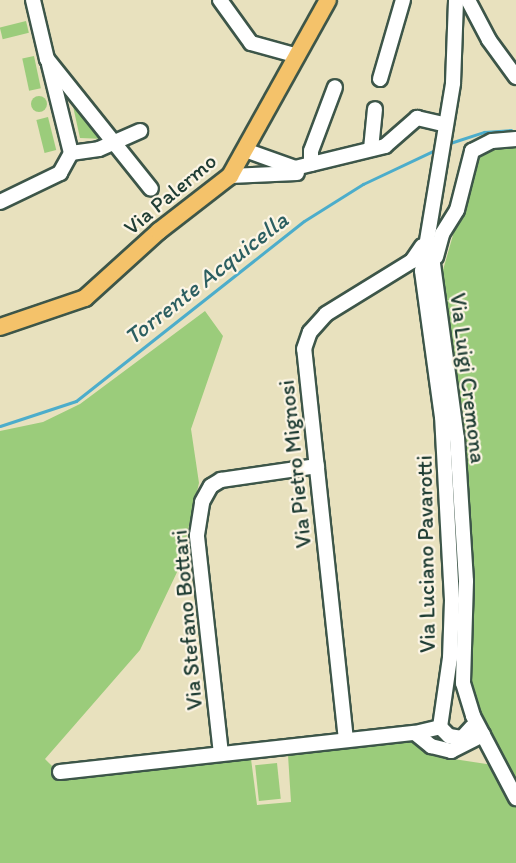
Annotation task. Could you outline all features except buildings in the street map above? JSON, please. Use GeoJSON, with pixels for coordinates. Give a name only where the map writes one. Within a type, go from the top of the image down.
{"type":"FeatureCollection","features":[{"type":"Feature","properties":{"kind":"main road","name":"Via Palermo"},"geometry":{"type":"LineString","coordinates":[[0,327],[85,298],[159,231],[230,176],[327,0]]}},
{"type":"Feature","properties":{"kind":"street"},"geometry":{"type":"LineString","coordinates":[[0,202],[60,173],[71,153],[33,0]]}},
{"type":"Feature","properties":{"kind":"street"},"geometry":{"type":"LineString","coordinates":[[220,0],[251,43],[295,55]]}},
{"type":"Feature","properties":{"kind":"street"},"geometry":{"type":"LineString","coordinates":[[380,79],[403,0]]}},
{"type":"Feature","properties":{"kind":"street"},"geometry":{"type":"LineString","coordinates":[[427,231],[454,67],[456,0]]}},
{"type":"Feature","properties":{"kind":"street"},"geometry":{"type":"LineString","coordinates":[[468,0],[489,40],[516,77]]}},
{"type":"Feature","properties":{"kind":"street"},"geometry":{"type":"LineString","coordinates":[[47,59],[151,189]]}},
{"type":"Feature","properties":{"kind":"street"},"geometry":{"type":"LineString","coordinates":[[311,164],[311,151],[335,87]]}},
{"type":"Feature","properties":{"kind":"street"},"geometry":{"type":"LineString","coordinates":[[371,148],[375,109]]}},
{"type":"Feature","properties":{"kind":"street"},"geometry":{"type":"LineString","coordinates":[[245,150],[290,168],[391,142],[417,118],[443,124]]}},
{"type":"Feature","properties":{"kind":"street"},"geometry":{"type":"LineString","coordinates":[[71,153],[114,143],[140,131]]}},
{"type":"Feature","properties":{"kind":"street","name":"Via Luigi Cremona"},"geometry":{"type":"LineString","coordinates":[[434,274],[438,244],[447,223],[457,210],[472,151],[492,141],[516,139]]}},
{"type":"Feature","properties":{"kind":"street"},"geometry":{"type":"LineString","coordinates":[[230,176],[283,175],[311,164]]}},
{"type":"Feature","properties":{"kind":"street"},"geometry":{"type":"LineString","coordinates":[[427,231],[447,223]]}},
{"type":"Feature","properties":{"kind":"street","name":"Via Pietro Mignosi"},"geometry":{"type":"LineString","coordinates":[[346,740],[304,357],[310,332],[326,314],[420,259],[427,231]]}},
{"type":"Feature","properties":{"kind":"street","name":"Via Luigi Cremona"},"geometry":{"type":"LineString","coordinates":[[427,231],[458,438],[466,582],[462,672],[473,716],[516,798]]}},
{"type":"Feature","properties":{"kind":"street","name":"Via Luciano Pavarotti"},"geometry":{"type":"LineString","coordinates":[[420,259],[444,436],[452,600],[450,658],[440,727]]}},
{"type":"Feature","properties":{"kind":"street","name":"Via Stefano Bottari"},"geometry":{"type":"LineString","coordinates":[[221,754],[197,535],[202,502],[211,486],[221,480],[317,466]]}},
{"type":"Feature","properties":{"kind":"street"},"geometry":{"type":"LineString","coordinates":[[60,772],[415,733],[440,727],[449,736],[462,738],[471,731],[473,716]]}},
{"type":"Feature","properties":{"kind":"street"},"geometry":{"type":"LineString","coordinates":[[415,733],[431,746],[451,751],[483,735]]}},
{"type":"Feature","properties":{"kind":"green space"},"geometry":{"type":"Polygon","coordinates":[[[26,21],[29,33],[3,39],[0,27],[26,21]]]}},
{"type":"Feature","properties":{"kind":"green space"},"geometry":{"type":"Polygon","coordinates":[[[34,56],[41,88],[29,91],[22,58],[34,56]]]}},
{"type":"Feature","properties":{"kind":"green space"},"geometry":{"type":"Polygon","coordinates":[[[39,96],[45,98],[47,104],[45,110],[39,112],[33,110],[31,104],[33,98],[39,96]]]}},
{"type":"Feature","properties":{"kind":"green space"},"geometry":{"type":"Polygon","coordinates":[[[71,97],[105,139],[80,138],[71,97]]]}},
{"type":"Feature","properties":{"kind":"green space"},"geometry":{"type":"Polygon","coordinates":[[[48,117],[56,150],[45,153],[36,120],[48,117]]]}},
{"type":"Feature","properties":{"kind":"green space"},"geometry":{"type":"Polygon","coordinates":[[[495,147],[516,147],[516,863],[0,863],[0,431],[43,422],[80,404],[205,311],[223,336],[191,429],[199,483],[179,568],[140,650],[45,759],[52,766],[53,777],[251,759],[257,805],[291,802],[288,755],[416,741],[434,756],[493,765],[512,777],[487,730],[467,679],[474,593],[464,522],[464,413],[456,388],[441,277],[475,158],[483,150],[495,147]]]}},
{"type":"Feature","properties":{"kind":"green space"},"geometry":{"type":"Polygon","coordinates":[[[277,763],[281,799],[259,801],[255,765],[277,763]]]}},
{"type":"Feature","properties":{"kind":"waterway","name":"Torrente Acquicella"},"geometry":{"type":"LineString","coordinates":[[450,143],[484,132],[511,130]]}},
{"type":"Feature","properties":{"kind":"waterway","name":"Torrente Acquicella"},"geometry":{"type":"LineString","coordinates":[[0,426],[76,401],[304,221],[363,184],[433,151]]}}]}
